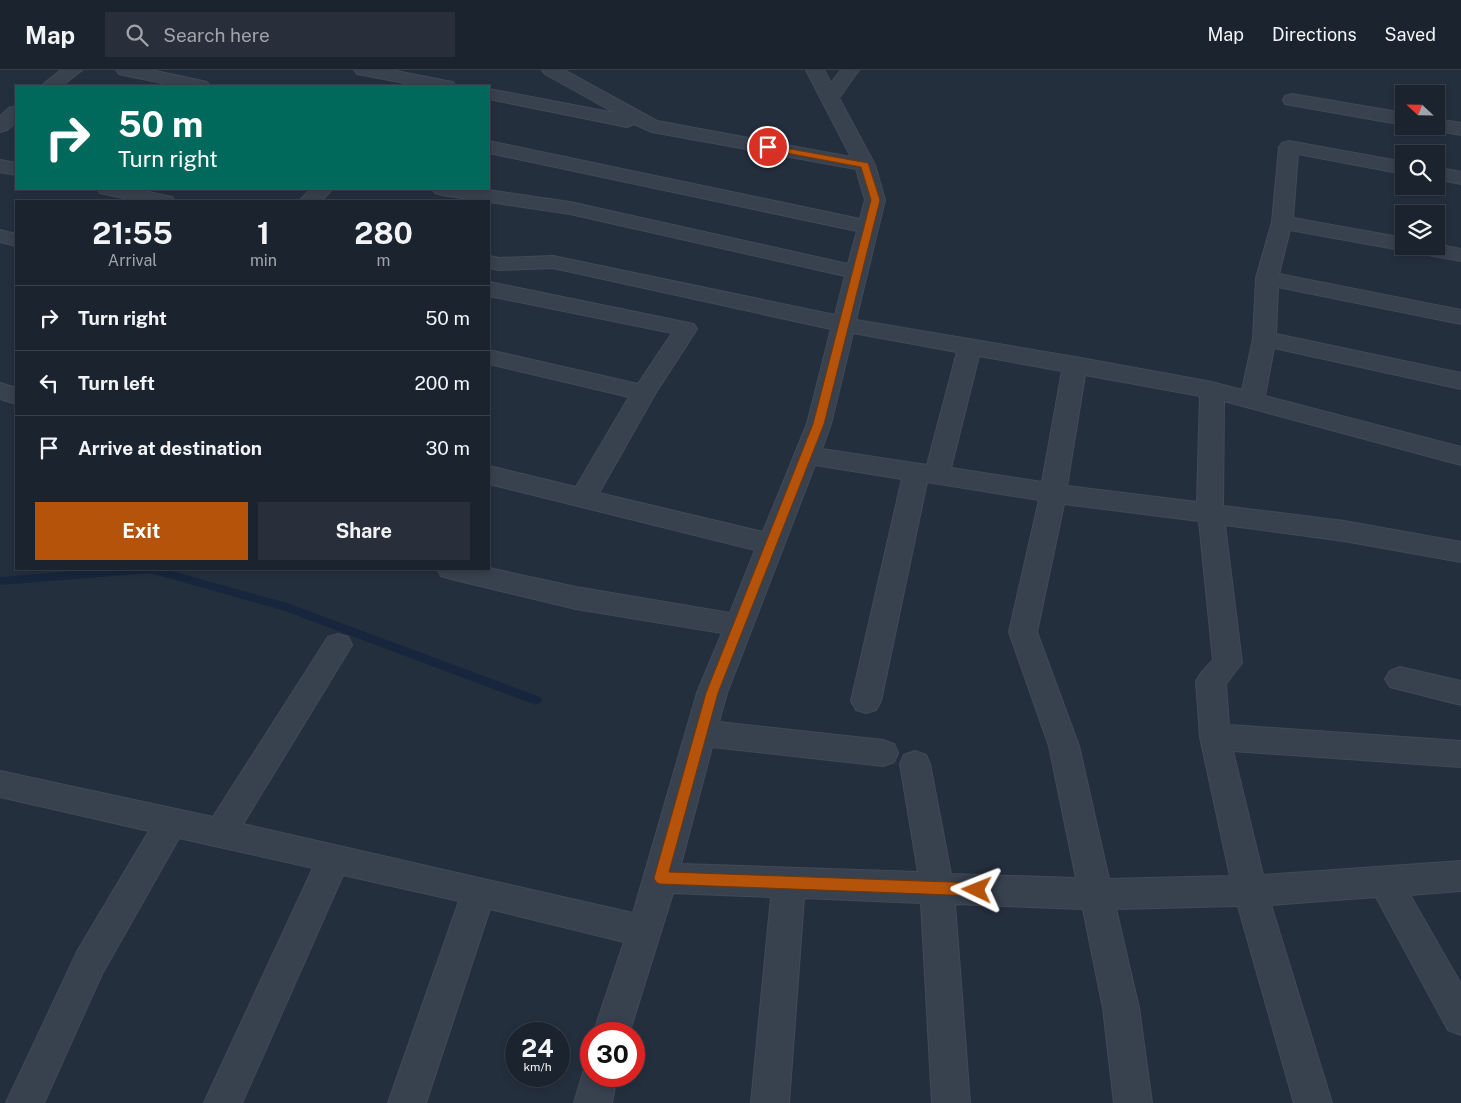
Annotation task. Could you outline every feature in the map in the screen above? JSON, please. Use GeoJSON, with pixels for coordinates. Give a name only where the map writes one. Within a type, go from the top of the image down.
{"type":"FeatureCollection","features":[{"type":"Feature","properties":{"kind":"street"},"geometry":{"type":"LineString","coordinates":[[51,85],[73,70]]}},
{"type":"Feature","properties":{"kind":"street"},"geometry":{"type":"LineString","coordinates":[[125,70],[196,85]]}},
{"type":"Feature","properties":{"kind":"street"},"geometry":{"type":"LineString","coordinates":[[363,70],[442,85]]}},
{"type":"Feature","properties":{"kind":"street"},"geometry":{"type":"LineString","coordinates":[[551,70],[652,126]]}},
{"type":"Feature","properties":{"kind":"street"},"geometry":{"type":"LineString","coordinates":[[615,1022],[660,878],[712,693],[818,424],[842,324],[876,200],[865,165],[815,70]]}},
{"type":"Feature","properties":{"kind":"street"},"geometry":{"type":"LineString","coordinates":[[830,97],[850,70]]}},
{"type":"Feature","properties":{"kind":"street"},"geometry":{"type":"LineString","coordinates":[[490,94],[865,165]]}},
{"type":"Feature","properties":{"kind":"street"},"geometry":{"type":"LineString","coordinates":[[1292,100],[1395,117]]}},
{"type":"Feature","properties":{"kind":"street"},"geometry":{"type":"LineString","coordinates":[[0,102],[15,106]]}},
{"type":"Feature","properties":{"kind":"street"},"geometry":{"type":"LineString","coordinates":[[0,126],[15,113]]}},
{"type":"Feature","properties":{"kind":"street"},"geometry":{"type":"LineString","coordinates":[[1445,126],[1461,129]]}},
{"type":"Feature","properties":{"kind":"street"},"geometry":{"type":"LineString","coordinates":[[490,147],[869,227]]}},
{"type":"Feature","properties":{"kind":"street"},"geometry":{"type":"LineString","coordinates":[[1252,400],[1264,339],[1267,278],[1282,222],[1289,147],[1395,166]]}},
{"type":"Feature","properties":{"kind":"street"},"geometry":{"type":"LineString","coordinates":[[0,166],[15,169]]}},
{"type":"Feature","properties":{"kind":"street"},"geometry":{"type":"LineString","coordinates":[[1445,175],[1461,178]]}},
{"type":"Feature","properties":{"kind":"street"},"geometry":{"type":"LineString","coordinates":[[112,190],[160,200]]}},
{"type":"Feature","properties":{"kind":"street"},"geometry":{"type":"LineString","coordinates":[[310,200],[322,190]]}},
{"type":"Feature","properties":{"kind":"street"},"geometry":{"type":"LineString","coordinates":[[449,190],[570,208],[857,272]]}},
{"type":"Feature","properties":{"kind":"street"},"geometry":{"type":"LineString","coordinates":[[1282,222],[1395,242]]}},
{"type":"Feature","properties":{"kind":"street"},"geometry":{"type":"LineString","coordinates":[[0,236],[15,240]]}},
{"type":"Feature","properties":{"kind":"street"},"geometry":{"type":"LineString","coordinates":[[1445,252],[1461,255]]}},
{"type":"Feature","properties":{"kind":"street"},"geometry":{"type":"LineString","coordinates":[[490,262],[499,264],[552,262],[842,324],[1075,364],[1212,390],[1461,456]]}},
{"type":"Feature","properties":{"kind":"street"},"geometry":{"type":"LineString","coordinates":[[1267,278],[1461,316]]}},
{"type":"Feature","properties":{"kind":"street"},"geometry":{"type":"LineString","coordinates":[[490,289],[686,329],[644,393],[583,498]]}},
{"type":"Feature","properties":{"kind":"street"},"geometry":{"type":"LineString","coordinates":[[1264,339],[1461,381]]}},
{"type":"Feature","properties":{"kind":"street"},"geometry":{"type":"LineString","coordinates":[[866,701],[926,473],[970,346]]}},
{"type":"Feature","properties":{"kind":"street"},"geometry":{"type":"LineString","coordinates":[[490,357],[644,393]]}},
{"type":"Feature","properties":{"kind":"street"},"geometry":{"type":"LineString","coordinates":[[1075,364],[1052,493],[1023,632],[1064,746],[1121,1008],[1133,1103]]}},
{"type":"Feature","properties":{"kind":"street"},"geometry":{"type":"LineString","coordinates":[[1212,390],[1210,496],[1228,663],[1211,681],[1215,737],[1250,892],[1313,1103]]}},
{"type":"Feature","properties":{"kind":"street"},"geometry":{"type":"LineString","coordinates":[[0,391],[15,396]]}},
{"type":"Feature","properties":{"kind":"street"},"geometry":{"type":"LineString","coordinates":[[806,455],[1052,493],[1344,531],[1461,552]]}},
{"type":"Feature","properties":{"kind":"street"},"geometry":{"type":"LineString","coordinates":[[490,474],[770,544]]}},
{"type":"Feature","properties":{"kind":"street"},"geometry":{"type":"LineString","coordinates":[[455,570],[576,598],[738,625]]}},
{"type":"Feature","properties":{"kind":"street"},"geometry":{"type":"LineString","coordinates":[[220,834],[338,645]]}},
{"type":"Feature","properties":{"kind":"street"},"geometry":{"type":"LineString","coordinates":[[1400,679],[1461,693]]}},
{"type":"Feature","properties":{"kind":"street"},"geometry":{"type":"LineString","coordinates":[[701,732],[883,753]]}},
{"type":"Feature","properties":{"kind":"street"},"geometry":{"type":"LineString","coordinates":[[1215,737],[1461,754]]}},
{"type":"Feature","properties":{"kind":"street"},"geometry":{"type":"LineString","coordinates":[[915,764],[937,888],[951,1103]]}},
{"type":"Feature","properties":{"kind":"street"},"geometry":{"type":"LineString","coordinates":[[0,784],[479,891],[644,931]]}},
{"type":"Feature","properties":{"kind":"street"},"geometry":{"type":"LineString","coordinates":[[25,1103],[90,962],[171,822]]}},
{"type":"Feature","properties":{"kind":"street"},"geometry":{"type":"LineString","coordinates":[[223,1103],[334,859]]}},
{"type":"Feature","properties":{"kind":"street"},"geometry":{"type":"LineString","coordinates":[[660,878],[1097,894],[1250,892],[1461,876]]}},
{"type":"Feature","properties":{"kind":"street"},"geometry":{"type":"LineString","coordinates":[[770,1103],[789,882]]}},
{"type":"Feature","properties":{"kind":"street"},"geometry":{"type":"LineString","coordinates":[[1385,882],[1461,1018]]}},
{"type":"Feature","properties":{"kind":"street"},"geometry":{"type":"LineString","coordinates":[[407,1103],[479,891]]}},
{"type":"Feature","properties":{"kind":"street"},"geometry":{"type":"LineString","coordinates":[[593,1103],[597,1087]]}},
{"type":"Feature","properties":{"kind":"waterway"},"geometry":{"type":"LineString","coordinates":[[0,581],[138,570]]}},
{"type":"Feature","properties":{"kind":"waterway"},"geometry":{"type":"LineString","coordinates":[[154,570],[287,607],[536,700]]}},
{"type":"Feature","properties":{"kind":"route"},"geometry":{"type":"LineString","coordinates":[[768,147],[865,165],[876,200],[842,324],[818,424],[712,693],[660,878],[977,890]]}}]}
